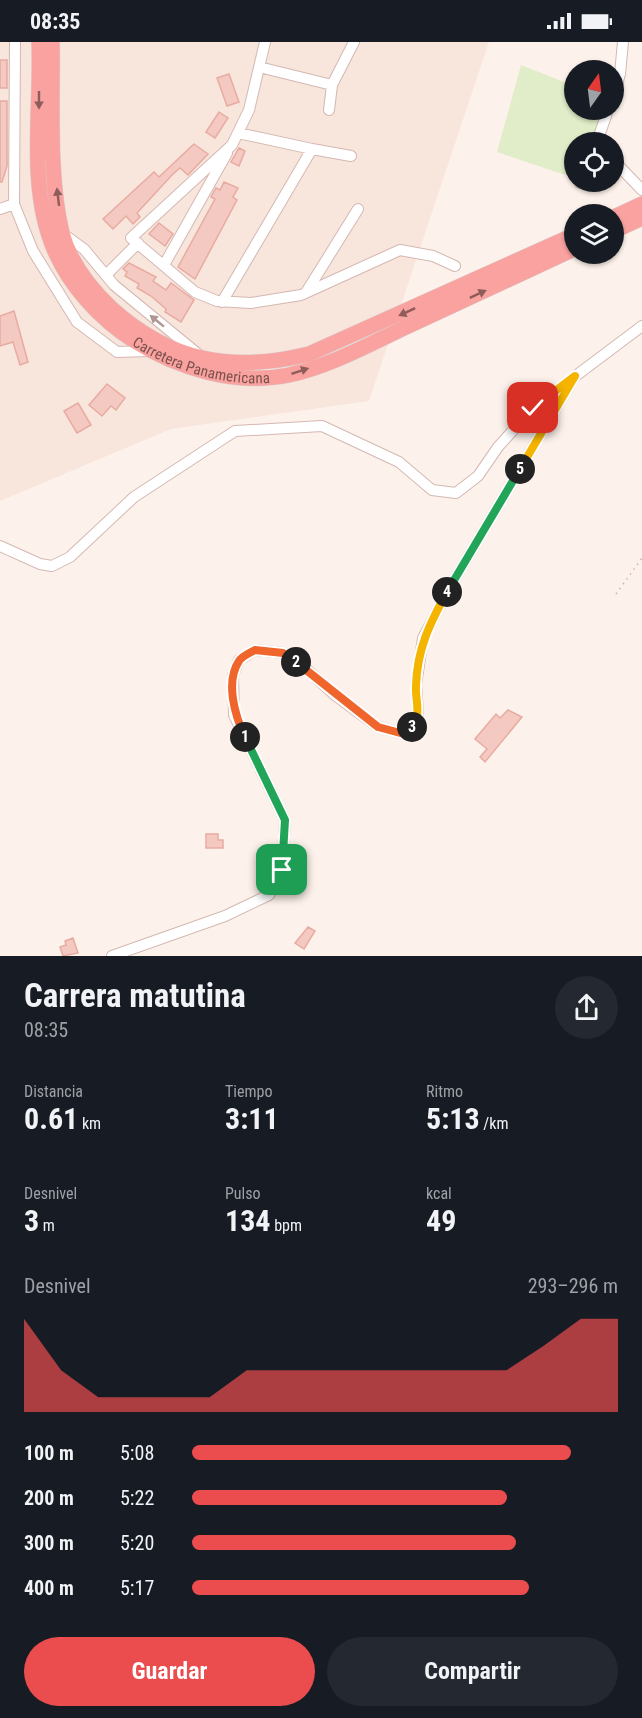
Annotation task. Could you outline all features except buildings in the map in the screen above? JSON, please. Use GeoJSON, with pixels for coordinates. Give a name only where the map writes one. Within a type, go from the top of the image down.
{"type":"FeatureCollection","features":[{"type":"Feature","properties":{"kind":"highway","name":"Carretera Panamericana"},"geometry":{"type":"LineString","coordinates":[[39,42],[39,175],[45,217],[54,249],[84,296],[105,319],[149,351],[194,369],[222,375],[287,375],[337,359],[564,254]]}},
{"type":"Feature","properties":{"kind":"highway","name":"Carretera Panamericana"},"geometry":{"type":"LineString","coordinates":[[52,42],[54,162],[62,233],[76,266],[91,290],[129,324],[152,339],[183,354],[203,358],[272,363],[309,354],[564,239]]}},
{"type":"Feature","properties":{"kind":"highway"},"geometry":{"type":"LineString","coordinates":[[624,212],[642,204]]}},
{"type":"Feature","properties":{"kind":"highway"},"geometry":{"type":"LineString","coordinates":[[624,226],[642,218]]}},
{"type":"Feature","properties":{"kind":"street"},"geometry":{"type":"LineString","coordinates":[[15,42],[14,204],[33,251],[77,322],[117,352],[149,351]]}},
{"type":"Feature","properties":{"kind":"street"},"geometry":{"type":"LineString","coordinates":[[164,265],[232,145],[249,110],[265,42]]}},
{"type":"Feature","properties":{"kind":"street"},"geometry":{"type":"LineString","coordinates":[[328,110],[332,85],[354,42]]}},
{"type":"Feature","properties":{"kind":"street"},"geometry":{"type":"LineString","coordinates":[[621,60],[623,42]]}},
{"type":"Feature","properties":{"kind":"street"},"geometry":{"type":"LineString","coordinates":[[259,68],[332,85]]}},
{"type":"Feature","properties":{"kind":"street"},"geometry":{"type":"LineString","coordinates":[[238,133],[351,156]]}},
{"type":"Feature","properties":{"kind":"street"},"geometry":{"type":"LineString","coordinates":[[232,145],[131,238],[195,292],[222,302],[251,303],[307,291],[400,250],[433,256],[455,266]]}},
{"type":"Feature","properties":{"kind":"street"},"geometry":{"type":"LineString","coordinates":[[222,302],[312,149]]}},
{"type":"Feature","properties":{"kind":"street"},"geometry":{"type":"LineString","coordinates":[[624,171],[642,190]]}},
{"type":"Feature","properties":{"kind":"street"},"geometry":{"type":"LineString","coordinates":[[0,209],[14,204]]}},
{"type":"Feature","properties":{"kind":"street"},"geometry":{"type":"LineString","coordinates":[[307,291],[358,209]]}},
{"type":"Feature","properties":{"kind":"street"},"geometry":{"type":"LineString","coordinates":[[62,233],[84,249],[106,276],[203,358]]}},
{"type":"Feature","properties":{"kind":"street"},"geometry":{"type":"LineString","coordinates":[[106,276],[138,243]]}},
{"type":"Feature","properties":{"kind":"street"},"geometry":{"type":"LineString","coordinates":[[0,546],[40,564],[52,566],[70,557],[134,497],[235,431],[322,426],[399,462],[432,490],[456,493],[478,476],[498,447],[533,408],[642,326]]}},
{"type":"Feature","properties":{"kind":"street"},"geometry":{"type":"LineString","coordinates":[[111,956],[177,935],[269,895],[282,870],[285,820],[234,715],[233,675],[239,660],[255,650],[283,653],[303,666],[336,696],[378,727],[404,734],[415,725],[418,712],[416,685],[423,638],[447,591],[575,376]]}},
{"type":"Feature","properties":{"kind":"path"},"geometry":{"type":"LineString","coordinates":[[616,594],[642,558]]}},
{"type":"Feature","properties":{"kind":"shaded area"},"geometry":{"type":"Polygon","coordinates":[[[0,42],[489,42],[369,401],[171,429],[0,501],[0,42]]]}},
{"type":"Feature","properties":{"kind":"green space"},"geometry":{"type":"Polygon","coordinates":[[[521,65],[564,82],[564,120],[601,120],[597,132],[564,132],[564,175],[497,152],[521,65]]]}},
{"type":"Feature","properties":{"kind":"route"},"geometry":{"type":"LineString","coordinates":[[282,870],[285,820],[234,715],[233,675],[239,660],[255,650],[283,653],[303,666],[336,696],[378,727],[404,734],[415,725],[418,712],[416,685],[423,638],[447,591],[575,376],[533,408]]}}]}
